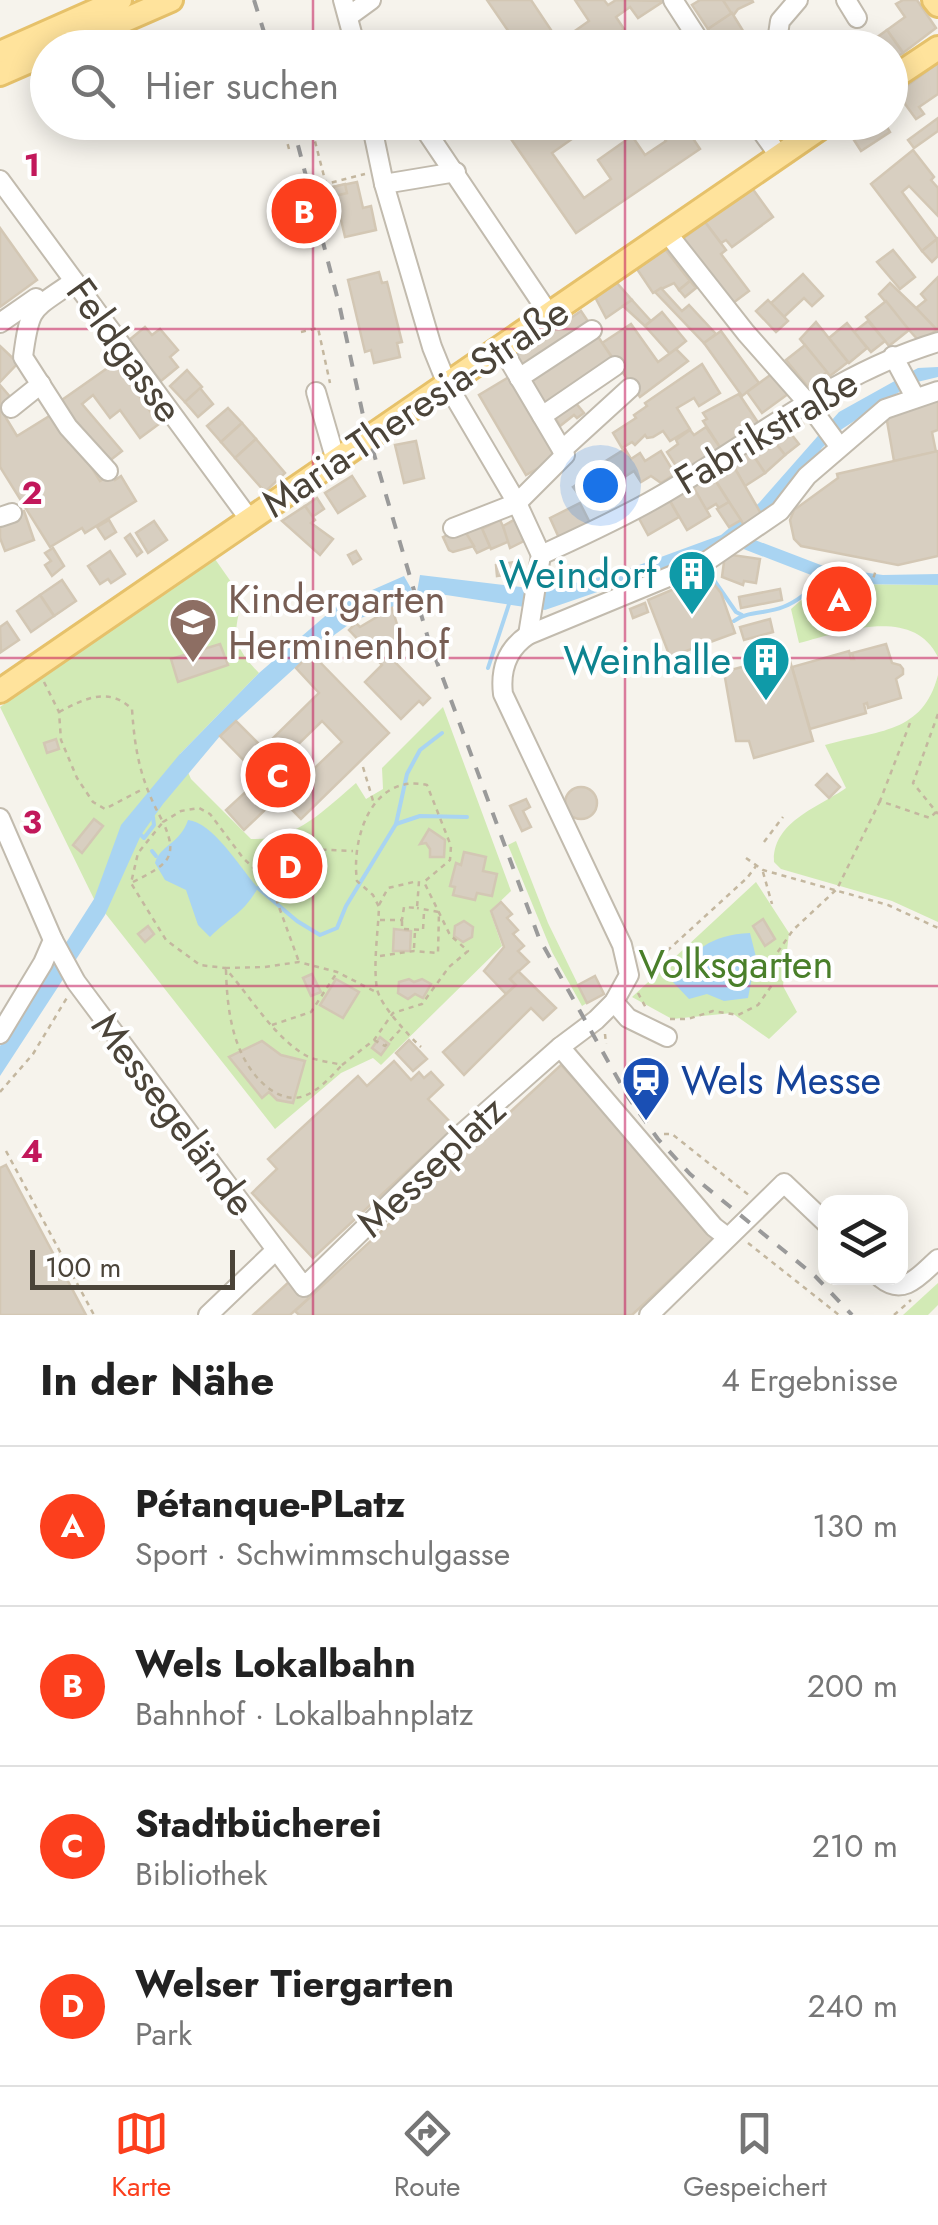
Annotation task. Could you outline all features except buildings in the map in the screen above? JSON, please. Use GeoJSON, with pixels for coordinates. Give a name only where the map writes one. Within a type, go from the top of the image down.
{"type":"FeatureCollection","features":[{"type":"Feature","properties":{"kind":"main road"},"geometry":{"type":"LineString","coordinates":[[51,30],[120,0]]}},
{"type":"Feature","properties":{"kind":"main road"},"geometry":{"type":"LineString","coordinates":[[102,30],[171,0]]}},
{"type":"Feature","properties":{"kind":"main road"},"geometry":{"type":"LineString","coordinates":[[0,52],[30,39]]}},
{"type":"Feature","properties":{"kind":"main road"},"geometry":{"type":"LineString","coordinates":[[908,68],[938,48]]}},
{"type":"Feature","properties":{"kind":"main road"},"geometry":{"type":"LineString","coordinates":[[0,74],[30,61]]}},
{"type":"Feature","properties":{"kind":"main road","name":"Maria-Theresia-Straße"},"geometry":{"type":"LineString","coordinates":[[0,691],[803,140]]}},
{"type":"Feature","properties":{"kind":"street"},"geometry":{"type":"LineString","coordinates":[[348,14],[371,0]]}},
{"type":"Feature","properties":{"kind":"street"},"geometry":{"type":"LineString","coordinates":[[779,30],[780,22],[798,0]]}},
{"type":"Feature","properties":{"kind":"street"},"geometry":{"type":"LineString","coordinates":[[846,0],[857,18]]}},
{"type":"Feature","properties":{"kind":"street"},"geometry":{"type":"LineString","coordinates":[[679,2],[694,30]]}},
{"type":"Feature","properties":{"kind":"street"},"geometry":{"type":"LineString","coordinates":[[375,140],[382,177],[432,347],[447,384],[517,503],[541,555],[528,635]]}},
{"type":"Feature","properties":{"kind":"street"},"geometry":{"type":"LineString","coordinates":[[433,140],[549,314]]}},
{"type":"Feature","properties":{"kind":"street"},"geometry":{"type":"LineString","coordinates":[[768,140],[780,156]]}},
{"type":"Feature","properties":{"kind":"street"},"geometry":{"type":"LineString","coordinates":[[382,177],[456,172]]}},
{"type":"Feature","properties":{"kind":"street","name":"Feldgasse"},"geometry":{"type":"LineString","coordinates":[[0,180],[250,520]]}},
{"type":"Feature","properties":{"kind":"street"},"geometry":{"type":"LineString","coordinates":[[668,234],[837,443]]}},
{"type":"Feature","properties":{"kind":"street"},"geometry":{"type":"LineString","coordinates":[[0,324],[72,278]]}},
{"type":"Feature","properties":{"kind":"street"},"geometry":{"type":"LineString","coordinates":[[72,278],[28,318],[23,356],[68,427],[108,471]]}},
{"type":"Feature","properties":{"kind":"street"},"geometry":{"type":"LineString","coordinates":[[519,378],[592,330]]}},
{"type":"Feature","properties":{"kind":"street","name":"Fabrikstraße"},"geometry":{"type":"LineString","coordinates":[[541,555],[660,496],[806,402],[938,342]]}},
{"type":"Feature","properties":{"kind":"street"},"geometry":{"type":"LineString","coordinates":[[453,528],[517,503],[565,455],[504,345]]}},
{"type":"Feature","properties":{"kind":"street"},"geometry":{"type":"LineString","coordinates":[[895,360],[912,391]]}},
{"type":"Feature","properties":{"kind":"street"},"geometry":{"type":"LineString","coordinates":[[542,416],[615,366]]}},
{"type":"Feature","properties":{"kind":"street"},"geometry":{"type":"LineString","coordinates":[[11,408],[40,384]]}},
{"type":"Feature","properties":{"kind":"street"},"geometry":{"type":"LineString","coordinates":[[562,450],[630,388]]}},
{"type":"Feature","properties":{"kind":"street"},"geometry":{"type":"LineString","coordinates":[[666,1037],[628,1018],[614,1002],[629,975],[622,945],[502,694],[500,676],[509,653],[528,635],[684,572],[728,548],[780,511],[837,443],[912,391],[938,391]]}},
{"type":"Feature","properties":{"kind":"street"},"geometry":{"type":"LineString","coordinates":[[316,392],[336,461]]}},
{"type":"Feature","properties":{"kind":"street","name":"Messegelände"},"geometry":{"type":"LineString","coordinates":[[0,818],[54,943],[75,979],[304,1288]]}},
{"type":"Feature","properties":{"kind":"street"},"geometry":{"type":"LineString","coordinates":[[0,1034],[54,943]]}},
{"type":"Feature","properties":{"kind":"street","name":"Messeplatz"},"geometry":{"type":"LineString","coordinates":[[304,1288],[458,1136],[614,1002]]}},
{"type":"Feature","properties":{"kind":"street"},"geometry":{"type":"LineString","coordinates":[[560,1046],[635,1138],[727,1237]]}},
{"type":"Feature","properties":{"kind":"street"},"geometry":{"type":"LineString","coordinates":[[649,1315],[784,1183],[818,1215]]}},
{"type":"Feature","properties":{"kind":"street","name":"Messegelände"},"geometry":{"type":"LineString","coordinates":[[208,1315],[276,1250]]}},
{"type":"Feature","properties":{"kind":"street"},"geometry":{"type":"LineString","coordinates":[[894,1285],[908,1286],[938,1259]]}},
{"type":"Feature","properties":{"kind":"path"},"geometry":{"type":"LineString","coordinates":[[287,140],[289,149]]}},
{"type":"Feature","properties":{"kind":"path"},"geometry":{"type":"LineString","coordinates":[[315,140],[326,184],[382,177]]}},
{"type":"Feature","properties":{"kind":"path"},"geometry":{"type":"LineString","coordinates":[[302,332],[318,328],[331,386],[316,392]]}},
{"type":"Feature","properties":{"kind":"path"},"geometry":{"type":"LineString","coordinates":[[858,625],[876,570]]}},
{"type":"Feature","properties":{"kind":"path"},"geometry":{"type":"LineString","coordinates":[[34,668],[58,712],[61,740],[77,778],[94,802],[105,809],[146,790]]}},
{"type":"Feature","properties":{"kind":"path"},"geometry":{"type":"LineString","coordinates":[[58,712],[97,694],[126,702],[132,709],[135,747],[146,790],[173,844],[158,869],[131,883]]}},
{"type":"Feature","properties":{"kind":"path"},"geometry":{"type":"LineString","coordinates":[[880,801],[930,818],[937,813],[913,783],[938,714]]}},
{"type":"Feature","properties":{"kind":"path"},"geometry":{"type":"LineString","coordinates":[[658,1019],[688,1019],[713,1011],[738,1014],[758,1004],[772,985],[777,953],[793,930],[837,890],[880,801],[910,723]]}},
{"type":"Feature","properties":{"kind":"path"},"geometry":{"type":"LineString","coordinates":[[364,768],[374,805]]}},
{"type":"Feature","properties":{"kind":"path"},"geometry":{"type":"LineString","coordinates":[[377,992],[379,907],[383,892],[421,882],[450,860],[452,846],[427,785],[396,785],[374,805],[361,826],[355,851],[357,881],[373,895],[379,907]]}},
{"type":"Feature","properties":{"kind":"path"},"geometry":{"type":"LineString","coordinates":[[299,962],[265,879],[243,858],[210,814],[199,808],[181,811],[163,822],[138,854],[131,883],[166,940],[200,965],[226,969],[299,962],[337,972],[377,992],[401,1029],[422,1048]]}},
{"type":"Feature","properties":{"kind":"path"},"geometry":{"type":"LineString","coordinates":[[764,842],[782,817]]}},
{"type":"Feature","properties":{"kind":"path"},"geometry":{"type":"LineString","coordinates":[[265,879],[286,870],[291,855],[306,849],[355,851]]}},
{"type":"Feature","properties":{"kind":"path"},"geometry":{"type":"LineString","coordinates":[[746,858],[763,870],[888,905],[938,928]]}},
{"type":"Feature","properties":{"kind":"path"},"geometry":{"type":"LineString","coordinates":[[646,1009],[629,975],[642,974],[756,866]]}},
{"type":"Feature","properties":{"kind":"path"},"geometry":{"type":"LineString","coordinates":[[763,870],[772,904]]}},
{"type":"Feature","properties":{"kind":"path"},"geometry":{"type":"LineString","coordinates":[[417,908],[421,882]]}},
{"type":"Feature","properties":{"kind":"path"},"geometry":{"type":"LineString","coordinates":[[226,969],[237,1047],[246,1066],[264,1084],[289,1098],[304,1097],[374,1040],[393,1013],[422,1004],[449,967],[468,951],[450,935],[421,882]]}},
{"type":"Feature","properties":{"kind":"path"},"geometry":{"type":"LineString","coordinates":[[424,909],[422,930],[402,929],[404,907],[424,909],[439,912]]}},
{"type":"Feature","properties":{"kind":"path"},"geometry":{"type":"LineString","coordinates":[[378,956],[414,951],[438,953],[439,912]]}},
{"type":"Feature","properties":{"kind":"path"},"geometry":{"type":"LineString","coordinates":[[379,920],[402,920]]}},
{"type":"Feature","properties":{"kind":"path"},"geometry":{"type":"LineString","coordinates":[[414,951],[415,930]]}},
{"type":"Feature","properties":{"kind":"path"},"geometry":{"type":"LineString","coordinates":[[226,969],[256,1003],[269,1026],[307,1057],[342,1065]]}},
{"type":"Feature","properties":{"kind":"path"},"geometry":{"type":"LineString","coordinates":[[269,1026],[312,1012],[337,972]]}},
{"type":"Feature","properties":{"kind":"path"},"geometry":{"type":"LineString","coordinates":[[0,1092],[33,1054],[75,979]]}},
{"type":"Feature","properties":{"kind":"path"},"geometry":{"type":"LineString","coordinates":[[374,1040],[385,1046],[401,1029]]}},
{"type":"Feature","properties":{"kind":"path"},"geometry":{"type":"LineString","coordinates":[[664,1134],[672,1134],[763,1206]]}},
{"type":"Feature","properties":{"kind":"path"},"geometry":{"type":"LineString","coordinates":[[6,1150],[94,1315]]}},
{"type":"Feature","properties":{"kind":"path"},"geometry":{"type":"LineString","coordinates":[[727,1237],[751,1244],[838,1314]]}},
{"type":"Feature","properties":{"kind":"path"},"geometry":{"type":"LineString","coordinates":[[894,1315],[903,1306],[901,1315]]}},
{"type":"Feature","properties":{"kind":"green space"},"geometry":{"type":"Polygon","coordinates":[[[215,559],[243,599],[237,639],[259,673],[180,754],[191,779],[251,839],[282,835],[321,813],[356,783],[366,799],[383,789],[382,768],[443,707],[511,891],[490,911],[502,946],[381,1065],[373,1058],[341,1073],[275,1129],[94,899],[0,707],[215,559]]]}},
{"type":"Feature","properties":{"kind":"green space"},"geometry":{"type":"Polygon","coordinates":[[[824,580],[938,585],[938,657],[927,641],[912,631],[894,627],[855,629],[799,643],[791,609],[824,580]]]}},
{"type":"Feature","properties":{"kind":"green space","name":"Volksgarten"},"geometry":{"type":"Polygon","coordinates":[[[938,675],[938,922],[892,901],[781,869],[774,862],[775,848],[789,826],[846,788],[825,745],[880,732],[910,719],[931,694],[938,675]]]}},
{"type":"Feature","properties":{"kind":"green space"},"geometry":{"type":"Polygon","coordinates":[[[516,841],[548,923],[587,1003],[582,1006],[552,952],[508,845],[516,841]]]}},
{"type":"Feature","properties":{"kind":"green space","name":"Volksgarten"},"geometry":{"type":"Polygon","coordinates":[[[756,882],[789,933],[783,986],[797,1012],[769,1039],[732,1013],[672,1019],[632,997],[756,882]]]}},
{"type":"Feature","properties":{"kind":"green space"},"geometry":{"type":"Polygon","coordinates":[[[938,1283],[938,1305],[928,1315],[903,1315],[938,1283]]]}},
{"type":"Feature","properties":{"kind":"water"},"geometry":{"type":"Polygon","coordinates":[[[938,367],[938,377],[913,383],[842,429],[822,448],[790,492],[742,535],[826,567],[883,575],[938,574],[938,585],[824,580],[728,543],[699,557],[545,610],[433,593],[355,620],[319,646],[220,736],[163,804],[141,835],[105,915],[0,1076],[0,1046],[94,899],[121,825],[179,755],[259,673],[338,605],[404,576],[416,597],[420,575],[547,590],[620,572],[721,535],[759,503],[839,412],[918,368],[938,367]]]}},
{"type":"Feature","properties":{"kind":"water"},"geometry":{"type":"Polygon","coordinates":[[[188,820],[217,838],[258,888],[241,910],[210,937],[198,925],[186,890],[165,880],[155,863],[188,820]]]}},
{"type":"Feature","properties":{"kind":"water"},"geometry":{"type":"Polygon","coordinates":[[[750,933],[756,957],[748,998],[724,1001],[707,994],[689,999],[672,981],[704,946],[724,937],[750,933]]]}},
{"type":"Feature","properties":{"kind":"waterway"},"geometry":{"type":"LineString","coordinates":[[709,573],[742,615]]}},
{"type":"Feature","properties":{"kind":"waterway"},"geometry":{"type":"LineString","coordinates":[[734,621],[789,604],[824,577]]}},
{"type":"Feature","properties":{"kind":"waterway"},"geometry":{"type":"LineString","coordinates":[[488,668],[510,601]]}},
{"type":"Feature","properties":{"kind":"waterway"},"geometry":{"type":"LineString","coordinates":[[258,888],[320,935],[337,928],[346,906],[396,824],[407,774],[420,750],[442,733]]}},
{"type":"Feature","properties":{"kind":"waterway"},"geometry":{"type":"LineString","coordinates":[[396,824],[420,816],[467,817]]}},
{"type":"Feature","properties":{"kind":"waterway"},"geometry":{"type":"LineString","coordinates":[[140,834],[144,838],[154,825],[153,817]]}},
{"type":"Feature","properties":{"kind":"waterway"},"geometry":{"type":"LineString","coordinates":[[152,851],[156,856]]}},
{"type":"Feature","properties":{"kind":"railway"},"geometry":{"type":"LineString","coordinates":[[254,0],[263,30]]}},
{"type":"Feature","properties":{"kind":"railway"},"geometry":{"type":"LineString","coordinates":[[297,140],[364,420],[428,638],[539,938],[628,1097],[658,1139],[690,1174],[815,1276],[852,1315]]}},
{"type":"Feature","properties":{"kind":"place","name":"Wels Lokalbahn"},"geometry":{"type":"Point","coordinates":[304,211]}},
{"type":"Feature","properties":{"kind":"place","name":"Pétanque-PLatz"},"geometry":{"type":"Point","coordinates":[839,599]}},
{"type":"Feature","properties":{"kind":"place","name":"Weindorf"},"geometry":{"type":"Point","coordinates":[692,616]}},
{"type":"Feature","properties":{"kind":"place","name":"Kindergarten Herminenhof"},"geometry":{"type":"Point","coordinates":[193,664]}},
{"type":"Feature","properties":{"kind":"place","name":"Weinhalle"},"geometry":{"type":"Point","coordinates":[766,702]}},
{"type":"Feature","properties":{"kind":"place","name":"Stadtbücherei"},"geometry":{"type":"Point","coordinates":[278,775]}},
{"type":"Feature","properties":{"kind":"place","name":"Welser Tiergarten"},"geometry":{"type":"Point","coordinates":[290,866]}},
{"type":"Feature","properties":{"kind":"place","name":"Wels Messe"},"geometry":{"type":"Point","coordinates":[646,1122]}}]}
